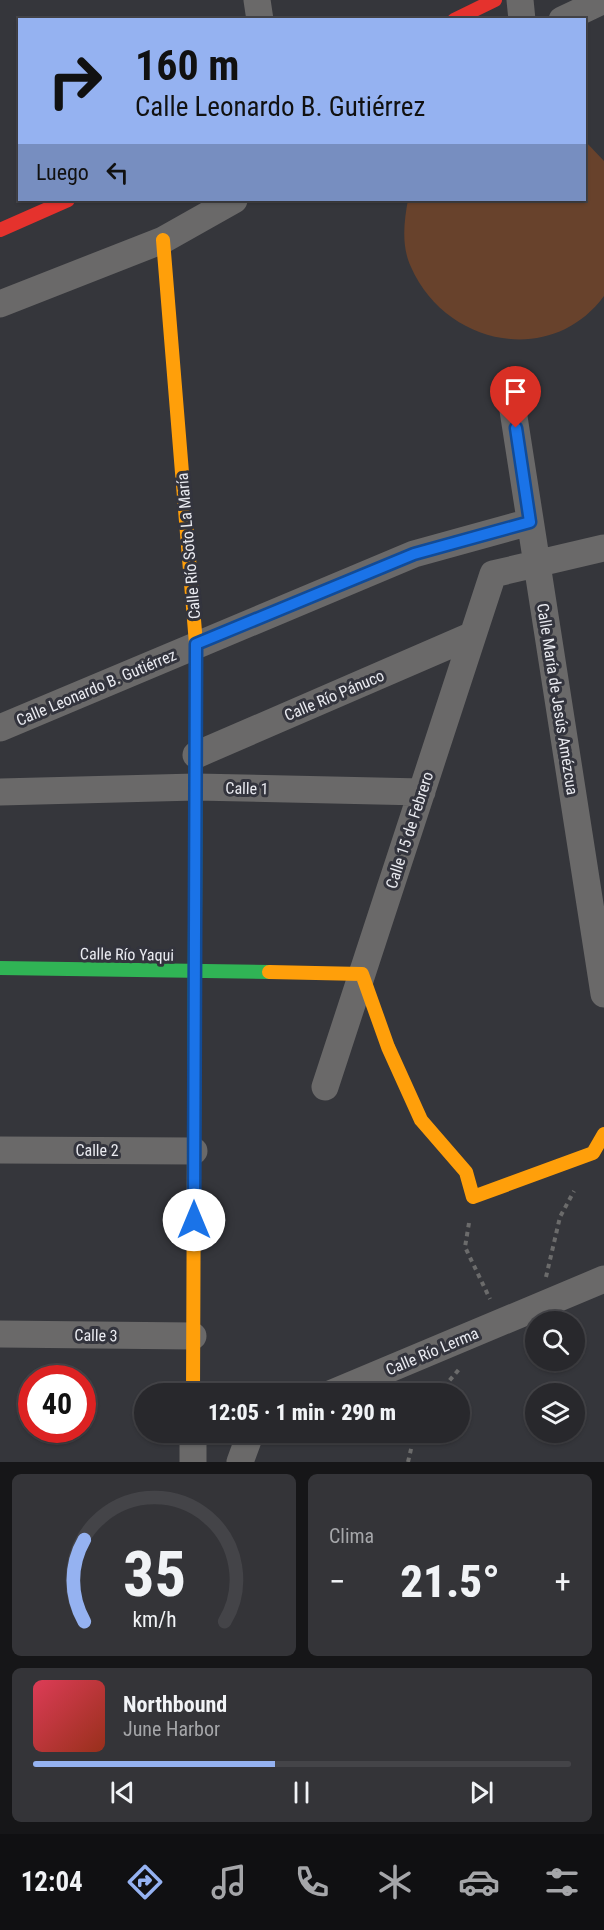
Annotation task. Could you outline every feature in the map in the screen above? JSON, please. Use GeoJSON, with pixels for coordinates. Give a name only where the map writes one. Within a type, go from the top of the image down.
{"type":"FeatureCollection","features":[{"type":"Feature","properties":{"kind":"street"},"geometry":{"type":"LineString","coordinates":[[257,0],[260,18]]}},
{"type":"Feature","properties":{"kind":"street"},"geometry":{"type":"LineString","coordinates":[[519,0],[522,18]]}},
{"type":"Feature","properties":{"kind":"street"},"geometry":{"type":"LineString","coordinates":[[566,18],[604,0]]}},
{"type":"Feature","properties":{"kind":"street"},"geometry":{"type":"LineString","coordinates":[[459,18],[493,5]]}},
{"type":"Feature","properties":{"kind":"street"},"geometry":{"type":"LineString","coordinates":[[0,230],[67,201]]}},
{"type":"Feature","properties":{"kind":"street"},"geometry":{"type":"LineString","coordinates":[[0,304],[163,240],[232,201]]}},
{"type":"Feature","properties":{"kind":"street","name":"Calle Río Soto La María"},"geometry":{"type":"LineString","coordinates":[[163,240],[196,644],[193,1383]]}},
{"type":"Feature","properties":{"kind":"street","name":"Calle María de Jesús Amézcua"},"geometry":{"type":"LineString","coordinates":[[512,405],[604,994]]}},
{"type":"Feature","properties":{"kind":"street","name":"Calle Leonardo B. Gutiérrez"},"geometry":{"type":"LineString","coordinates":[[0,728],[414,554],[530,522]]}},
{"type":"Feature","properties":{"kind":"street"},"geometry":{"type":"LineString","coordinates":[[537,564],[604,548]]}},
{"type":"Feature","properties":{"kind":"street","name":"Calle 15 de Febrero"},"geometry":{"type":"LineString","coordinates":[[326,1087],[493,574],[537,564]]}},
{"type":"Feature","properties":{"kind":"street","name":"Calle Río Pánuco"},"geometry":{"type":"LineString","coordinates":[[196,755],[473,635]]}},
{"type":"Feature","properties":{"kind":"street","name":"Calle 1"},"geometry":{"type":"LineString","coordinates":[[0,792],[195,787],[422,792]]}},
{"type":"Feature","properties":{"kind":"street","name":"Calle Río Yaqui"},"geometry":{"type":"LineString","coordinates":[[0,968],[362,974]]}},
{"type":"Feature","properties":{"kind":"street"},"geometry":{"type":"LineString","coordinates":[[362,974],[388,1047],[421,1120],[466,1172],[473,1197],[593,1153],[604,1134]]}},
{"type":"Feature","properties":{"kind":"street","name":"Calle 2"},"geometry":{"type":"LineString","coordinates":[[0,1150],[194,1151]]}},
{"type":"Feature","properties":{"kind":"street"},"geometry":{"type":"LineString","coordinates":[[501,1322],[604,1279]]}},
{"type":"Feature","properties":{"kind":"street","name":"Calle Río Lerma"},"geometry":{"type":"LineString","coordinates":[[356,1383],[501,1322]]}},
{"type":"Feature","properties":{"kind":"street","name":"Calle 3"},"geometry":{"type":"LineString","coordinates":[[0,1334],[193,1336]]}},
{"type":"Feature","properties":{"kind":"street"},"geometry":{"type":"LineString","coordinates":[[193,1443],[193,1462]]}},
{"type":"Feature","properties":{"kind":"street"},"geometry":{"type":"LineString","coordinates":[[240,1462],[247,1443]]}},
{"type":"Feature","properties":{"kind":"path"},"geometry":{"type":"LineString","coordinates":[[540,1305],[560,1217],[593,1153]]}},
{"type":"Feature","properties":{"kind":"path"},"geometry":{"type":"LineString","coordinates":[[473,1197],[465,1247],[501,1322]]}},
{"type":"Feature","properties":{"kind":"path"},"geometry":{"type":"LineString","coordinates":[[408,1462],[412,1443]]}},
{"type":"Feature","properties":{"kind":"shaded area"},"geometry":{"type":"Polygon","coordinates":[[[586,142],[604,161],[604,296],[582,319],[556,333],[529,339],[500,338],[473,329],[448,315],[427,294],[408,259],[404,234],[408,201],[586,201],[586,142]]]}},
{"type":"Feature","properties":{"kind":"traffic: fast"},"geometry":{"type":"LineString","coordinates":[[194,1138],[196,710]]}},
{"type":"Feature","properties":{"kind":"traffic: fast"},"geometry":{"type":"LineString","coordinates":[[0,968],[269,972]]}},
{"type":"Feature","properties":{"kind":"traffic: slow"},"geometry":{"type":"LineString","coordinates":[[163,240],[196,644],[196,710]]}},
{"type":"Feature","properties":{"kind":"traffic: slow"},"geometry":{"type":"LineString","coordinates":[[269,972],[362,974],[388,1047],[421,1120],[466,1172],[473,1197],[593,1153],[604,1134]]}},
{"type":"Feature","properties":{"kind":"traffic: slow"},"geometry":{"type":"LineString","coordinates":[[193,1383],[194,1138]]}},
{"type":"Feature","properties":{"kind":"traffic: jam"},"geometry":{"type":"LineString","coordinates":[[458,18],[495,0]]}},
{"type":"Feature","properties":{"kind":"traffic: jam"},"geometry":{"type":"LineString","coordinates":[[0,230],[66,201]]}},
{"type":"Feature","properties":{"kind":"route"},"geometry":{"type":"LineString","coordinates":[[194,1220],[196,644],[414,554],[530,522],[516,428]]}}]}
